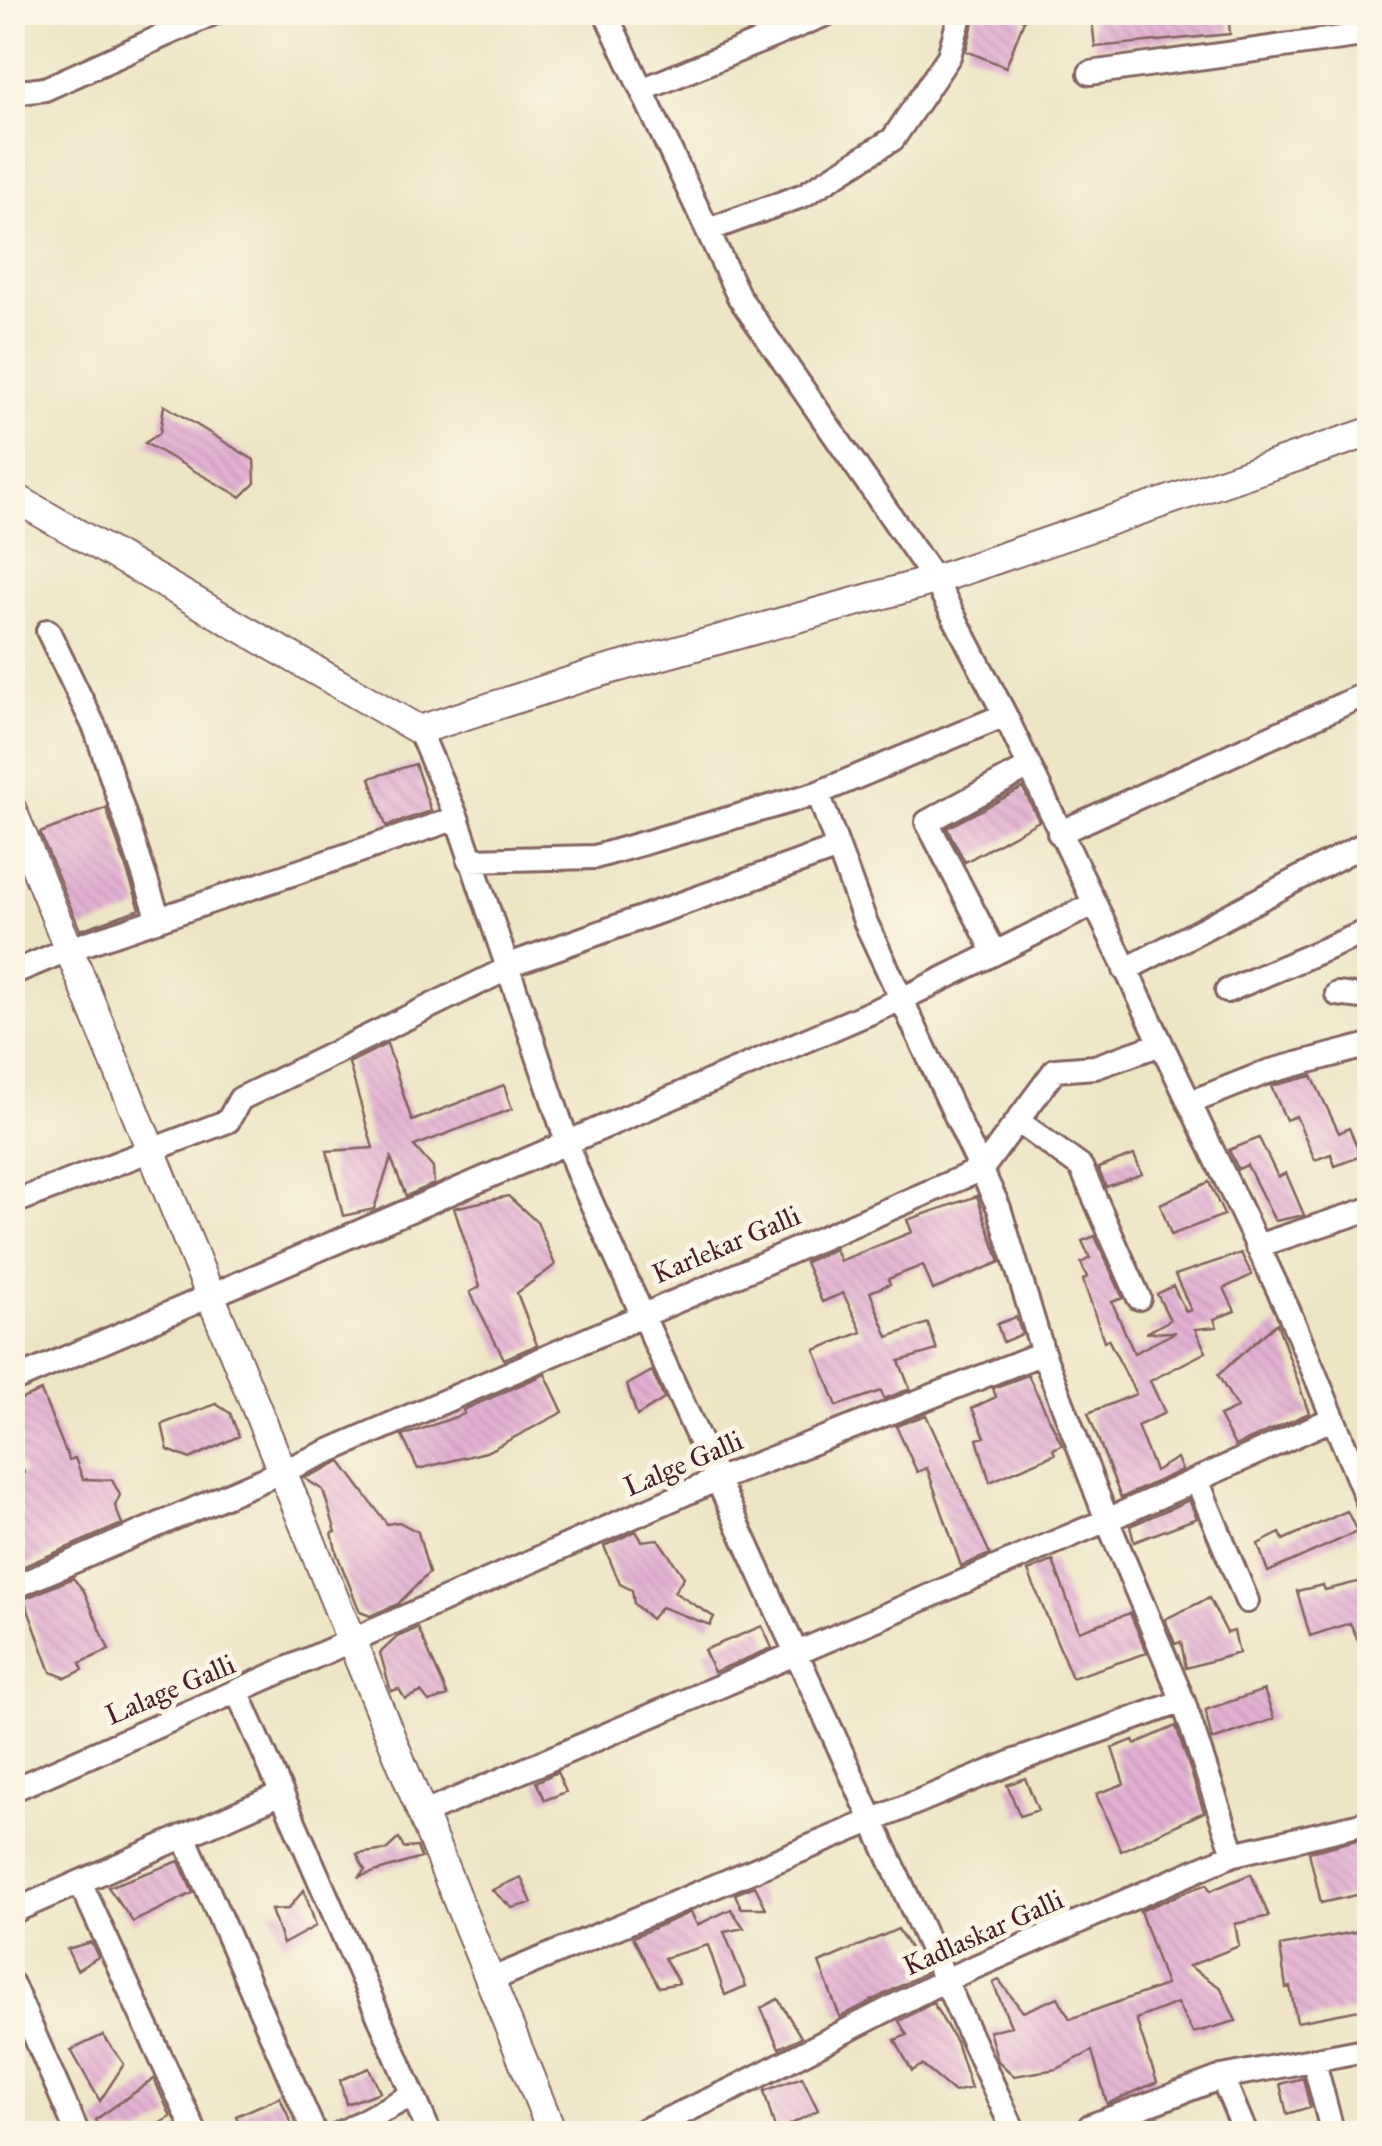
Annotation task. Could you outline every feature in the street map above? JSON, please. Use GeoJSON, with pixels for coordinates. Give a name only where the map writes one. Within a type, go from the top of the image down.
{"type":"FeatureCollection","features":[{"type":"Feature","properties":{"kind":"street"},"geometry":{"type":"LineString","coordinates":[[12,93],[45,90],[216,12]]}},
{"type":"Feature","properties":{"kind":"street"},"geometry":{"type":"LineString","coordinates":[[605,12],[739,297],[936,580],[1005,715],[1257,1246],[1370,1507]]}},
{"type":"Feature","properties":{"kind":"street"},"geometry":{"type":"LineString","coordinates":[[642,90],[831,12]]}},
{"type":"Feature","properties":{"kind":"street"},"geometry":{"type":"LineString","coordinates":[[708,230],[804,195],[893,139],[948,56],[961,12]]}},
{"type":"Feature","properties":{"kind":"street"},"geometry":{"type":"LineString","coordinates":[[1090,74],[1370,34]]}},
{"type":"Feature","properties":{"kind":"street"},"geometry":{"type":"LineString","coordinates":[[419,730],[590,676],[936,580],[1370,432]]}},
{"type":"Feature","properties":{"kind":"street"},"geometry":{"type":"LineString","coordinates":[[12,496],[419,730],[457,818],[568,1143],[794,1655],[1015,2134]]}},
{"type":"Feature","properties":{"kind":"street"},"geometry":{"type":"LineString","coordinates":[[48,631],[96,730],[159,919]]}},
{"type":"Feature","properties":{"kind":"street"},"geometry":{"type":"LineString","coordinates":[[1059,832],[1370,692]]}},
{"type":"Feature","properties":{"kind":"street"},"geometry":{"type":"LineString","coordinates":[[469,860],[595,857],[818,793],[1005,715]]}},
{"type":"Feature","properties":{"kind":"street"},"geometry":{"type":"LineString","coordinates":[[995,953],[926,822],[1029,767]]}},
{"type":"Feature","properties":{"kind":"street"},"geometry":{"type":"LineString","coordinates":[[818,793],[902,999],[982,1169],[1043,1353],[1107,1520],[1184,1701],[1234,1854]]}},
{"type":"Feature","properties":{"kind":"street"},"geometry":{"type":"LineString","coordinates":[[12,810],[553,2134]]}},
{"type":"Feature","properties":{"kind":"street"},"geometry":{"type":"LineString","coordinates":[[12,973],[67,950],[457,818]]}},
{"type":"Feature","properties":{"kind":"street"},"geometry":{"type":"LineString","coordinates":[[1125,970],[1370,841]]}},
{"type":"Feature","properties":{"kind":"street"},"geometry":{"type":"LineString","coordinates":[[12,1204],[228,1120],[240,1099],[506,968],[838,848]]}},
{"type":"Feature","properties":{"kind":"street"},"geometry":{"type":"LineString","coordinates":[[12,1380],[902,999],[1094,904]]}},
{"type":"Feature","properties":{"kind":"street"},"geometry":{"type":"LineString","coordinates":[[1227,991],[1370,930]]}},
{"type":"Feature","properties":{"kind":"street"},"geometry":{"type":"LineString","coordinates":[[1337,994],[1370,998]]}},
{"type":"Feature","properties":{"kind":"street","name":"Karlekar Galli"},"geometry":{"type":"LineString","coordinates":[[12,1588],[282,1474],[641,1312],[982,1169],[1055,1070],[1095,1067],[1161,1044]]}},
{"type":"Feature","properties":{"kind":"street"},"geometry":{"type":"LineString","coordinates":[[1188,1102],[1267,1072],[1370,1045]]}},
{"type":"Feature","properties":{"kind":"street"},"geometry":{"type":"LineString","coordinates":[[1019,1122],[1080,1166],[1138,1298]]}},
{"type":"Feature","properties":{"kind":"street"},"geometry":{"type":"LineString","coordinates":[[1257,1246],[1370,1208]]}},
{"type":"Feature","properties":{"kind":"street","name":"Lalge Galli"},"geometry":{"type":"LineString","coordinates":[[352,1644],[716,1480],[1043,1353]]}},
{"type":"Feature","properties":{"kind":"street"},"geometry":{"type":"LineString","coordinates":[[422,1814],[1107,1520],[1332,1419]]}},
{"type":"Feature","properties":{"kind":"street"},"geometry":{"type":"LineString","coordinates":[[1197,1480],[1247,1601]]}},
{"type":"Feature","properties":{"kind":"street","name":"Lalage Galli"},"geometry":{"type":"LineString","coordinates":[[12,1790],[352,1644]]}},
{"type":"Feature","properties":{"kind":"street"},"geometry":{"type":"LineString","coordinates":[[238,1693],[430,2134]]}},
{"type":"Feature","properties":{"kind":"street"},"geometry":{"type":"LineString","coordinates":[[490,1980],[1018,1760],[1184,1701]]}},
{"type":"Feature","properties":{"kind":"street"},"geometry":{"type":"LineString","coordinates":[[12,1912],[280,1794]]}},
{"type":"Feature","properties":{"kind":"street","name":"Kadlaskar Galli"},"geometry":{"type":"LineString","coordinates":[[636,2134],[733,2089],[944,1980],[1234,1854],[1370,1822]]}},
{"type":"Feature","properties":{"kind":"street"},"geometry":{"type":"LineString","coordinates":[[184,1836],[315,2134]]}},
{"type":"Feature","properties":{"kind":"street"},"geometry":{"type":"LineString","coordinates":[[80,1882],[196,2134]]}},
{"type":"Feature","properties":{"kind":"street"},"geometry":{"type":"LineString","coordinates":[[12,1984],[78,2134]]}},
{"type":"Feature","properties":{"kind":"street"},"geometry":{"type":"LineString","coordinates":[[1085,2131],[1222,2078],[1370,2050]]}},
{"type":"Feature","properties":{"kind":"street"},"geometry":{"type":"LineString","coordinates":[[1314,2062],[1332,2134]]}},
{"type":"Feature","properties":{"kind":"street"},"geometry":{"type":"LineString","coordinates":[[1222,2078],[1246,2134]]}},
{"type":"Feature","properties":{"kind":"street"},"geometry":{"type":"LineString","coordinates":[[339,2134],[412,2095]]}},
{"type":"Feature","properties":{"kind":"building"},"geometry":{"type":"Polygon","coordinates":[[[976,12],[1003,12],[1024,20],[1006,67],[966,51],[976,12]]]}},
{"type":"Feature","properties":{"kind":"building"},"geometry":{"type":"Polygon","coordinates":[[[1091,12],[1228,12],[1230,34],[1095,47],[1091,12]]]}},
{"type":"Feature","properties":{"kind":"building"},"geometry":{"type":"Polygon","coordinates":[[[164,405],[254,460],[255,483],[241,497],[145,443],[160,433],[164,405]]]}},
{"type":"Feature","properties":{"kind":"building"},"geometry":{"type":"Polygon","coordinates":[[[415,764],[431,811],[386,826],[370,778],[415,764]]]}},
{"type":"Feature","properties":{"kind":"building"},"geometry":{"type":"Polygon","coordinates":[[[1023,788],[1039,821],[965,862],[947,828],[1023,788]]]}},
{"type":"Feature","properties":{"kind":"building"},"geometry":{"type":"Polygon","coordinates":[[[106,808],[140,909],[80,930],[40,833],[106,808]]]}},
{"type":"Feature","properties":{"kind":"building"},"geometry":{"type":"Polygon","coordinates":[[[387,1044],[412,1121],[504,1085],[512,1109],[414,1146],[433,1168],[434,1184],[406,1196],[391,1158],[374,1209],[343,1216],[327,1151],[373,1148],[349,1063],[387,1044]]]}},
{"type":"Feature","properties":{"kind":"building"},"geometry":{"type":"Polygon","coordinates":[[[1312,1076],[1339,1133],[1349,1128],[1361,1156],[1335,1166],[1331,1154],[1315,1160],[1296,1116],[1286,1120],[1271,1086],[1312,1076]]]}},
{"type":"Feature","properties":{"kind":"building"},"geometry":{"type":"Polygon","coordinates":[[[1259,1138],[1278,1177],[1286,1173],[1304,1215],[1275,1221],[1247,1165],[1238,1169],[1229,1150],[1259,1138]]]}},
{"type":"Feature","properties":{"kind":"building"},"geometry":{"type":"Polygon","coordinates":[[[1134,1155],[1142,1174],[1106,1187],[1098,1168],[1134,1155]]]}},
{"type":"Feature","properties":{"kind":"building"},"geometry":{"type":"Polygon","coordinates":[[[1209,1182],[1224,1215],[1171,1235],[1160,1204],[1209,1182]]]}},
{"type":"Feature","properties":{"kind":"building"},"geometry":{"type":"Polygon","coordinates":[[[508,1196],[537,1222],[555,1265],[517,1293],[537,1345],[504,1359],[470,1292],[480,1287],[454,1208],[508,1196]]]}},
{"type":"Feature","properties":{"kind":"building"},"geometry":{"type":"Polygon","coordinates":[[[977,1196],[1000,1262],[933,1290],[923,1265],[888,1279],[890,1284],[870,1292],[888,1337],[928,1323],[937,1350],[899,1361],[910,1389],[884,1399],[881,1391],[837,1406],[815,1350],[862,1332],[843,1293],[822,1302],[805,1262],[835,1249],[840,1261],[912,1232],[907,1220],[977,1196]]]}},
{"type":"Feature","properties":{"kind":"building"},"geometry":{"type":"Polygon","coordinates":[[[1095,1236],[1123,1298],[1112,1302],[1134,1353],[1176,1332],[1146,1333],[1170,1320],[1157,1294],[1173,1286],[1186,1312],[1191,1310],[1175,1275],[1241,1253],[1252,1275],[1224,1288],[1235,1311],[1214,1319],[1217,1327],[1195,1329],[1206,1352],[1150,1381],[1165,1413],[1137,1426],[1155,1471],[1177,1458],[1182,1470],[1121,1498],[1088,1413],[1136,1394],[1108,1339],[1104,1341],[1083,1280],[1087,1277],[1081,1263],[1090,1258],[1082,1241],[1095,1236]]]}},
{"type":"Feature","properties":{"kind":"building"},"geometry":{"type":"Polygon","coordinates":[[[1016,1317],[1022,1334],[1003,1342],[997,1324],[1016,1317]]]}},
{"type":"Feature","properties":{"kind":"building"},"geometry":{"type":"Polygon","coordinates":[[[1277,1323],[1309,1413],[1235,1446],[1219,1416],[1237,1408],[1218,1375],[1277,1323]]]}},
{"type":"Feature","properties":{"kind":"building"},"geometry":{"type":"Polygon","coordinates":[[[652,1371],[664,1399],[637,1416],[627,1385],[652,1371]]]}},
{"type":"Feature","properties":{"kind":"building"},"geometry":{"type":"Polygon","coordinates":[[[545,1374],[563,1412],[486,1452],[418,1469],[402,1436],[464,1414],[463,1410],[545,1374]]]}},
{"type":"Feature","properties":{"kind":"building"},"geometry":{"type":"Polygon","coordinates":[[[1028,1375],[1062,1445],[1053,1449],[1055,1454],[990,1482],[977,1439],[985,1437],[972,1408],[996,1397],[993,1388],[1028,1375]]]}},
{"type":"Feature","properties":{"kind":"building"},"geometry":{"type":"Polygon","coordinates":[[[41,1391],[69,1460],[75,1458],[83,1479],[112,1480],[120,1495],[115,1506],[122,1524],[13,1571],[12,1479],[24,1473],[12,1445],[12,1403],[41,1391]]]}},
{"type":"Feature","properties":{"kind":"building"},"geometry":{"type":"Polygon","coordinates":[[[216,1404],[230,1413],[239,1436],[190,1459],[168,1450],[162,1424],[216,1404]]]}},
{"type":"Feature","properties":{"kind":"building"},"geometry":{"type":"Polygon","coordinates":[[[926,1415],[990,1554],[961,1566],[927,1468],[917,1472],[896,1426],[926,1415]]]}},
{"type":"Feature","properties":{"kind":"building"},"geometry":{"type":"Polygon","coordinates":[[[341,1462],[387,1524],[399,1522],[418,1532],[429,1573],[398,1604],[370,1616],[360,1612],[337,1554],[332,1533],[336,1532],[323,1490],[304,1478],[341,1462]]]}},
{"type":"Feature","properties":{"kind":"building"},"geometry":{"type":"Polygon","coordinates":[[[1189,1500],[1197,1518],[1134,1542],[1130,1526],[1189,1500]]]}},
{"type":"Feature","properties":{"kind":"building"},"geometry":{"type":"Polygon","coordinates":[[[1347,1511],[1357,1532],[1268,1572],[1258,1544],[1280,1533],[1283,1540],[1347,1511]]]}},
{"type":"Feature","properties":{"kind":"building"},"geometry":{"type":"Polygon","coordinates":[[[636,1531],[642,1541],[658,1539],[684,1577],[674,1592],[714,1617],[710,1625],[661,1607],[651,1619],[634,1604],[632,1590],[620,1584],[604,1546],[636,1531]]]}},
{"type":"Feature","properties":{"kind":"building"},"geometry":{"type":"Polygon","coordinates":[[[1053,1561],[1079,1631],[1130,1613],[1147,1653],[1072,1678],[1028,1571],[1053,1561]]]}},
{"type":"Feature","properties":{"kind":"building"},"geometry":{"type":"Polygon","coordinates":[[[73,1578],[84,1591],[109,1650],[80,1663],[83,1670],[66,1678],[51,1672],[24,1599],[73,1578]]]}},
{"type":"Feature","properties":{"kind":"building"},"geometry":{"type":"Polygon","coordinates":[[[1370,1579],[1370,1666],[1350,1623],[1310,1636],[1297,1591],[1323,1585],[1325,1590],[1370,1579]]]}},
{"type":"Feature","properties":{"kind":"building"},"geometry":{"type":"Polygon","coordinates":[[[1209,1598],[1227,1633],[1234,1631],[1239,1653],[1186,1668],[1181,1642],[1175,1644],[1165,1619],[1209,1598]]]}},
{"type":"Feature","properties":{"kind":"building"},"geometry":{"type":"Polygon","coordinates":[[[762,1626],[772,1648],[714,1672],[704,1650],[762,1626]]]}},
{"type":"Feature","properties":{"kind":"building"},"geometry":{"type":"Polygon","coordinates":[[[418,1628],[448,1696],[429,1702],[421,1692],[405,1699],[399,1689],[391,1691],[380,1653],[397,1637],[418,1628]]]}},
{"type":"Feature","properties":{"kind":"building"},"geometry":{"type":"Polygon","coordinates":[[[1264,1690],[1274,1719],[1212,1740],[1205,1710],[1264,1690]]]}},
{"type":"Feature","properties":{"kind":"building"},"geometry":{"type":"Polygon","coordinates":[[[1176,1726],[1204,1812],[1121,1851],[1096,1794],[1124,1784],[1112,1748],[1133,1740],[1135,1744],[1176,1726]]]}},
{"type":"Feature","properties":{"kind":"building"},"geometry":{"type":"Polygon","coordinates":[[[557,1772],[566,1792],[545,1800],[536,1782],[557,1772]]]}},
{"type":"Feature","properties":{"kind":"building"},"geometry":{"type":"Polygon","coordinates":[[[1025,1778],[1038,1810],[1020,1816],[1007,1785],[1025,1778]]]}},
{"type":"Feature","properties":{"kind":"building"},"geometry":{"type":"Polygon","coordinates":[[[399,1838],[404,1848],[417,1847],[421,1858],[358,1877],[365,1870],[357,1854],[386,1850],[399,1838]]]}},
{"type":"Feature","properties":{"kind":"building"},"geometry":{"type":"Polygon","coordinates":[[[1361,1839],[1370,1892],[1321,1903],[1309,1852],[1361,1839]]]}},
{"type":"Feature","properties":{"kind":"building"},"geometry":{"type":"Polygon","coordinates":[[[179,1861],[193,1893],[133,1922],[108,1887],[179,1861]]]}},
{"type":"Feature","properties":{"kind":"building"},"geometry":{"type":"Polygon","coordinates":[[[1251,1874],[1269,1916],[1235,1924],[1239,1946],[1189,1966],[1221,1988],[1236,2021],[1193,2033],[1177,2003],[1136,2019],[1157,2082],[1107,2104],[1092,2051],[1057,2069],[1014,2076],[998,2061],[989,2031],[1011,2026],[993,1983],[999,1980],[1023,2012],[1058,1997],[1070,2019],[1166,1985],[1140,1911],[1207,1884],[1210,1891],[1251,1874]]]}},
{"type":"Feature","properties":{"kind":"building"},"geometry":{"type":"Polygon","coordinates":[[[521,1877],[532,1903],[512,1908],[492,1890],[521,1877]]]}},
{"type":"Feature","properties":{"kind":"building"},"geometry":{"type":"Polygon","coordinates":[[[755,1886],[766,1908],[741,1908],[735,1894],[755,1886]]]}},
{"type":"Feature","properties":{"kind":"building"},"geometry":{"type":"Polygon","coordinates":[[[304,1890],[316,1926],[283,1944],[271,1910],[288,1909],[304,1890]]]}},
{"type":"Feature","properties":{"kind":"building"},"geometry":{"type":"Polygon","coordinates":[[[731,1909],[744,1928],[724,1932],[746,1986],[725,1995],[708,1945],[664,1958],[679,1983],[659,1987],[633,1937],[691,1912],[697,1925],[731,1909]]]}},
{"type":"Feature","properties":{"kind":"building"},"geometry":{"type":"Polygon","coordinates":[[[898,1929],[925,1973],[840,2017],[819,1963],[898,1929]]]}},
{"type":"Feature","properties":{"kind":"building"},"geometry":{"type":"Polygon","coordinates":[[[1370,1929],[1370,2008],[1297,2022],[1290,1987],[1286,1988],[1280,1946],[1370,1929]]]}},
{"type":"Feature","properties":{"kind":"building"},"geometry":{"type":"Polygon","coordinates":[[[91,1942],[98,1957],[77,1970],[67,1949],[91,1942]]]}},
{"type":"Feature","properties":{"kind":"building"},"geometry":{"type":"Polygon","coordinates":[[[778,1999],[801,2037],[779,2048],[761,2008],[778,1999]]]}},
{"type":"Feature","properties":{"kind":"building"},"geometry":{"type":"Polygon","coordinates":[[[933,2003],[956,2042],[971,2088],[954,2092],[922,2065],[912,2071],[895,2040],[907,2035],[899,2021],[933,2003]]]}},
{"type":"Feature","properties":{"kind":"building"},"geometry":{"type":"Polygon","coordinates":[[[103,2035],[124,2064],[100,2101],[71,2050],[103,2035]]]}},
{"type":"Feature","properties":{"kind":"building"},"geometry":{"type":"Polygon","coordinates":[[[369,2068],[380,2092],[346,2104],[340,2080],[369,2068]]]}},
{"type":"Feature","properties":{"kind":"building"},"geometry":{"type":"Polygon","coordinates":[[[802,2077],[818,2110],[776,2132],[764,2091],[802,2077]]]}},
{"type":"Feature","properties":{"kind":"building"},"geometry":{"type":"Polygon","coordinates":[[[1303,2078],[1310,2107],[1287,2114],[1280,2084],[1303,2078]]]}},
{"type":"Feature","properties":{"kind":"building"},"geometry":{"type":"Polygon","coordinates":[[[154,2079],[171,2117],[141,2134],[102,2134],[95,2120],[154,2079]]]}},
{"type":"Feature","properties":{"kind":"building"},"geometry":{"type":"Polygon","coordinates":[[[280,2097],[296,2134],[244,2134],[236,2116],[280,2097]]]}}]}
